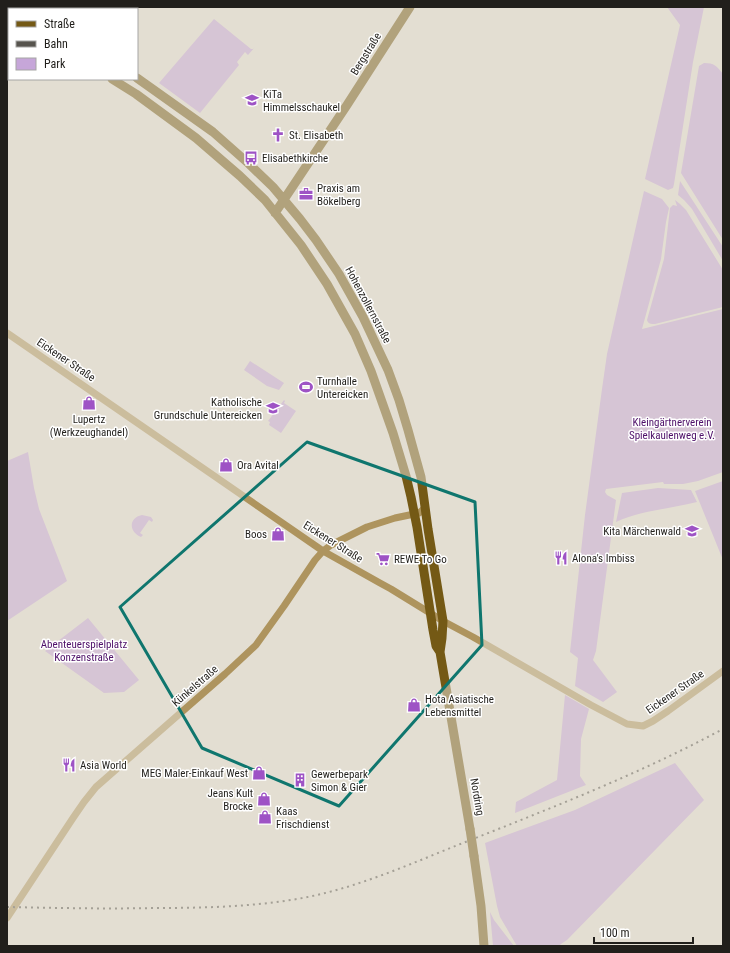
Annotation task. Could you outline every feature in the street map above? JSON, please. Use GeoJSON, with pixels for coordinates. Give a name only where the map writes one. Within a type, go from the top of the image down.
{"type":"FeatureCollection","features":[{"type":"Feature","properties":{"kind":"main road","name":"Bergstraße"},"geometry":{"type":"LineString","coordinates":[[275,213],[410,7]]}},
{"type":"Feature","properties":{"kind":"main road","name":"Hohenzollernstraße"},"geometry":{"type":"LineString","coordinates":[[138,79],[213,132],[248,162],[273,187],[300,219],[339,274],[376,344],[390,378],[408,430],[421,476],[443,621]]}},
{"type":"Feature","properties":{"kind":"main road"},"geometry":{"type":"LineString","coordinates":[[114,80],[136,94],[196,138],[240,176],[265,200],[301,245],[327,284],[355,334],[371,371],[393,433],[406,476],[417,527],[430,612]]}},
{"type":"Feature","properties":{"kind":"main road","name":"Nordring"},"geometry":{"type":"LineString","coordinates":[[430,612],[436,646],[440,652]]}},
{"type":"Feature","properties":{"kind":"main road","name":"Nordring"},"geometry":{"type":"LineString","coordinates":[[443,621],[440,652],[470,829],[481,906],[484,946]]}},
{"type":"Feature","properties":{"kind":"street","name":"Eickener Straße"},"geometry":{"type":"LineString","coordinates":[[7,333],[323,551],[391,588],[443,621],[627,724],[643,726],[653,721],[723,671]]}},
{"type":"Feature","properties":{"kind":"street","name":"Künkelstraße"},"geometry":{"type":"LineString","coordinates":[[7,918],[73,818],[96,787],[256,645],[323,551],[331,545],[368,527],[395,518],[420,513],[425,508]]}},
{"type":"Feature","properties":{"kind":"highlighted area"},"geometry":{"type":"Polygon","coordinates":[[[307,442],[475,502],[482,645],[339,806],[202,748],[120,607],[307,442]]]}},
{"type":"Feature","properties":{"kind":"green space"},"geometry":{"type":"Polygon","coordinates":[[[667,7],[704,7],[693,62],[674,184],[673,188],[668,190],[645,179],[680,25],[667,7]]]}},
{"type":"Feature","properties":{"kind":"green space"},"geometry":{"type":"Polygon","coordinates":[[[214,19],[251,49],[255,47],[248,55],[245,52],[237,62],[239,65],[200,113],[159,83],[214,19]]]}},
{"type":"Feature","properties":{"kind":"green space"},"geometry":{"type":"Polygon","coordinates":[[[704,63],[715,66],[723,74],[723,240],[681,173],[699,66],[704,63]]]}},
{"type":"Feature","properties":{"kind":"green space"},"geometry":{"type":"Polygon","coordinates":[[[680,181],[723,247],[723,261],[692,209],[678,195],[680,181]]]}},
{"type":"Feature","properties":{"kind":"green space","name":"Kleingärtnerverein Spielkaulenweg e.V."},"geometry":{"type":"Polygon","coordinates":[[[644,191],[662,199],[669,208],[661,259],[642,329],[723,309],[723,472],[698,481],[683,484],[664,484],[663,482],[606,489],[605,492],[607,495],[616,500],[596,651],[593,660],[617,692],[603,702],[575,686],[578,658],[570,652],[585,515],[607,354],[644,191]]]}},
{"type":"Feature","properties":{"kind":"green space"},"geometry":{"type":"Polygon","coordinates":[[[675,200],[686,210],[723,270],[723,307],[651,324],[647,320],[664,259],[670,208],[673,205],[677,206],[675,200]]]}},
{"type":"Feature","properties":{"kind":"green space"},"geometry":{"type":"Polygon","coordinates":[[[250,361],[284,383],[279,390],[267,386],[244,370],[250,361]]]}},
{"type":"Feature","properties":{"kind":"green space"},"geometry":{"type":"Polygon","coordinates":[[[284,400],[284,403],[296,411],[281,433],[269,425],[270,422],[268,421],[284,400]]]}},
{"type":"Feature","properties":{"kind":"green space"},"geometry":{"type":"Polygon","coordinates":[[[28,452],[39,509],[67,581],[7,621],[7,461],[28,452]]]}},
{"type":"Feature","properties":{"kind":"green space"},"geometry":{"type":"Polygon","coordinates":[[[723,481],[723,560],[695,491],[723,481]]]}},
{"type":"Feature","properties":{"kind":"green space"},"geometry":{"type":"Polygon","coordinates":[[[658,488],[691,490],[697,502],[646,512],[616,522],[622,493],[658,488]]]}},
{"type":"Feature","properties":{"kind":"green space"},"geometry":{"type":"Polygon","coordinates":[[[142,515],[151,517],[153,520],[152,522],[149,520],[140,533],[143,535],[141,537],[132,529],[132,522],[134,519],[142,515]]]}},
{"type":"Feature","properties":{"kind":"green space","name":"Abenteuerspielplatz Konzenstraße"},"geometry":{"type":"Polygon","coordinates":[[[88,618],[139,680],[124,692],[104,693],[45,651],[88,618]]]}},
{"type":"Feature","properties":{"kind":"green space"},"geometry":{"type":"Polygon","coordinates":[[[565,695],[589,709],[581,739],[580,776],[586,785],[515,813],[516,802],[557,780],[565,695]]]}},
{"type":"Feature","properties":{"kind":"green space"},"geometry":{"type":"Polygon","coordinates":[[[675,763],[704,800],[567,940],[559,946],[517,946],[500,917],[485,843],[575,810],[675,763]]]}},
{"type":"Feature","properties":{"kind":"green space"},"geometry":{"type":"Polygon","coordinates":[[[490,912],[494,920],[514,946],[493,946],[490,912]]]}},
{"type":"Feature","properties":{"kind":"railway"},"geometry":{"type":"LineString","coordinates":[[7,907],[208,907],[261,904],[319,895],[384,874],[565,802],[629,775],[723,729]]}},
{"type":"Feature","properties":{"kind":"place","name":"KiTa Himmelsschaukel"},"geometry":{"type":"Point","coordinates":[252,100]}},
{"type":"Feature","properties":{"kind":"place","name":"St. Elisabeth"},"geometry":{"type":"Point","coordinates":[278,135]}},
{"type":"Feature","properties":{"kind":"place","name":"Elisabethkirche"},"geometry":{"type":"Point","coordinates":[251,158]}},
{"type":"Feature","properties":{"kind":"place","name":"Praxis am Bökelberg"},"geometry":{"type":"Point","coordinates":[306,194]}},
{"type":"Feature","properties":{"kind":"place","name":"Turnhalle Untereicken"},"geometry":{"type":"Point","coordinates":[306,387]}},
{"type":"Feature","properties":{"kind":"place","name":"Lupertz (Werkzeughandel)"},"geometry":{"type":"Point","coordinates":[89,403]}},
{"type":"Feature","properties":{"kind":"place","name":"Katholische Grundschule Untereicken"},"geometry":{"type":"Point","coordinates":[273,408]}},
{"type":"Feature","properties":{"kind":"place","name":"Ora Avital"},"geometry":{"type":"Point","coordinates":[226,465]}},
{"type":"Feature","properties":{"kind":"place","name":"Kita Märchenwald"},"geometry":{"type":"Point","coordinates":[692,531]}},
{"type":"Feature","properties":{"kind":"place","name":"Boos"},"geometry":{"type":"Point","coordinates":[278,534]}},
{"type":"Feature","properties":{"kind":"place","name":"Alona's Imbiss"},"geometry":{"type":"Point","coordinates":[561,558]}},
{"type":"Feature","properties":{"kind":"place","name":"REWE To Go"},"geometry":{"type":"Point","coordinates":[383,559]}},
{"type":"Feature","properties":{"kind":"place","name":"Hota Asiatische Lebensmittel"},"geometry":{"type":"Point","coordinates":[414,705]}},
{"type":"Feature","properties":{"kind":"place","name":"Asia World"},"geometry":{"type":"Point","coordinates":[69,765]}},
{"type":"Feature","properties":{"kind":"place","name":"MEG Maler-Einkauf West"},"geometry":{"type":"Point","coordinates":[259,773]}},
{"type":"Feature","properties":{"kind":"place","name":"Gewerbepark Simon & Gier"},"geometry":{"type":"Point","coordinates":[300,780]}},
{"type":"Feature","properties":{"kind":"place","name":"Jeans Kult Brocke"},"geometry":{"type":"Point","coordinates":[264,799]}},
{"type":"Feature","properties":{"kind":"place","name":"Kaas Frischdienst"},"geometry":{"type":"Point","coordinates":[265,817]}}]}
